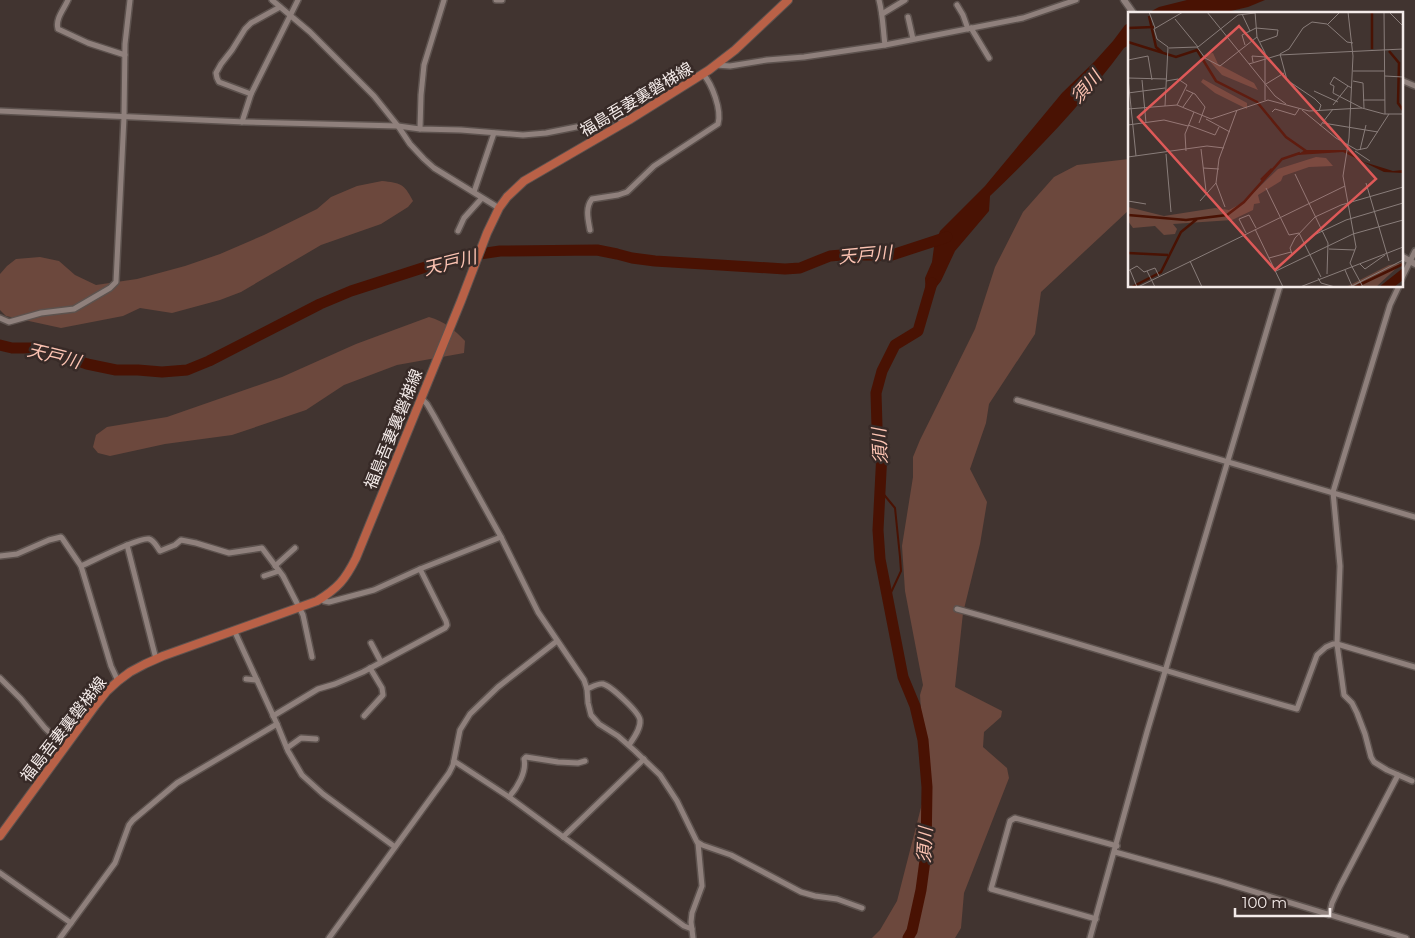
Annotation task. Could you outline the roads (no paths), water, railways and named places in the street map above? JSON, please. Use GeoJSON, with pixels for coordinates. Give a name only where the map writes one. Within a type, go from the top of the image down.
{"type":"FeatureCollection","features":[{"type":"Feature","properties":{"kind":"main road","name":"福島吾妻裏磐梯線"},"geometry":{"type":"LineString","coordinates":[[0,836],[95,706],[107,691],[130,672],[156,659],[299,608],[321,598],[338,586],[348,574],[356,558],[486,233],[499,208],[510,193],[524,181],[629,120],[716,65],[749,38],[788,0]]}},
{"type":"Feature","properties":{"kind":"street"},"geometry":{"type":"LineString","coordinates":[[68,0],[57,20],[58,28],[88,43],[125,54]]}},
{"type":"Feature","properties":{"kind":"street"},"geometry":{"type":"LineString","coordinates":[[0,318],[9,322],[41,313],[74,309],[115,284],[117,278],[124,117],[125,54],[130,0]]}},
{"type":"Feature","properties":{"kind":"street"},"geometry":{"type":"LineString","coordinates":[[272,0],[310,32],[365,87],[398,126],[410,144],[434,168],[499,208]]}},
{"type":"Feature","properties":{"kind":"street"},"geometry":{"type":"LineString","coordinates":[[242,122],[251,94],[298,0]]}},
{"type":"Feature","properties":{"kind":"street"},"geometry":{"type":"LineString","coordinates":[[420,129],[424,65],[444,0]]}},
{"type":"Feature","properties":{"kind":"street"},"geometry":{"type":"LineString","coordinates":[[496,0],[502,0]]}},
{"type":"Feature","properties":{"kind":"street"},"geometry":{"type":"LineString","coordinates":[[880,0],[885,45]]}},
{"type":"Feature","properties":{"kind":"street"},"geometry":{"type":"LineString","coordinates":[[882,14],[905,0]]}},
{"type":"Feature","properties":{"kind":"street"},"geometry":{"type":"LineString","coordinates":[[716,65],[730,66],[804,57],[913,40],[1023,18],[1076,0]]}},
{"type":"Feature","properties":{"kind":"street"},"geometry":{"type":"LineString","coordinates":[[1124,0],[1133,12]]}},
{"type":"Feature","properties":{"kind":"street"},"geometry":{"type":"LineString","coordinates":[[957,5],[969,28],[990,58]]}},
{"type":"Feature","properties":{"kind":"street"},"geometry":{"type":"LineString","coordinates":[[251,94],[220,82],[216,73],[247,27],[280,7]]}},
{"type":"Feature","properties":{"kind":"street"},"geometry":{"type":"LineString","coordinates":[[908,17],[913,40]]}},
{"type":"Feature","properties":{"kind":"street"},"geometry":{"type":"LineString","coordinates":[[590,230],[587,213],[588,204],[592,199],[624,194],[654,166],[718,124],[719,116],[714,94],[703,74]]}},
{"type":"Feature","properties":{"kind":"street"},"geometry":{"type":"LineString","coordinates":[[1402,80],[1415,86]]}},
{"type":"Feature","properties":{"kind":"street"},"geometry":{"type":"LineString","coordinates":[[0,111],[242,122],[398,126],[523,135],[536,135],[622,118],[629,120]]}},
{"type":"Feature","properties":{"kind":"street"},"geometry":{"type":"LineString","coordinates":[[474,192],[494,133]]}},
{"type":"Feature","properties":{"kind":"street"},"geometry":{"type":"LineString","coordinates":[[458,231],[464,218],[482,198]]}},
{"type":"Feature","properties":{"kind":"street"},"geometry":{"type":"LineString","coordinates":[[1402,278],[1412,263],[1415,251]]}},
{"type":"Feature","properties":{"kind":"street"},"geometry":{"type":"LineString","coordinates":[[1090,938],[1144,740],[1279,288]]}},
{"type":"Feature","properties":{"kind":"street"},"geometry":{"type":"LineString","coordinates":[[1397,288],[1390,304],[1333,492],[1340,566],[1338,644],[1344,695],[1352,702],[1357,713],[1374,762],[1378,766],[1412,780]]}},
{"type":"Feature","properties":{"kind":"street"},"geometry":{"type":"LineString","coordinates":[[421,398],[434,416],[501,537],[538,612],[584,680],[589,710],[593,718],[654,768],[677,801],[698,843],[702,886],[692,914],[693,938]]}},
{"type":"Feature","properties":{"kind":"street"},"geometry":{"type":"LineString","coordinates":[[1017,400],[1415,517]]}},
{"type":"Feature","properties":{"kind":"street"},"geometry":{"type":"LineString","coordinates":[[0,556],[17,554],[49,540],[61,537],[81,566],[111,666],[118,681]]}},
{"type":"Feature","properties":{"kind":"street"},"geometry":{"type":"LineString","coordinates":[[321,598],[328,602],[366,592],[501,537]]}},
{"type":"Feature","properties":{"kind":"street"},"geometry":{"type":"LineString","coordinates":[[81,566],[128,545],[149,539],[160,551],[181,540],[229,553],[262,548],[283,576],[303,615],[312,656]]}},
{"type":"Feature","properties":{"kind":"street"},"geometry":{"type":"LineString","coordinates":[[128,545],[156,659]]}},
{"type":"Feature","properties":{"kind":"street"},"geometry":{"type":"LineString","coordinates":[[275,566],[295,548]]}},
{"type":"Feature","properties":{"kind":"street"},"geometry":{"type":"LineString","coordinates":[[273,716],[318,689],[370,668],[445,628],[447,625],[420,569]]}},
{"type":"Feature","properties":{"kind":"street"},"geometry":{"type":"LineString","coordinates":[[264,576],[279,571]]}},
{"type":"Feature","properties":{"kind":"street"},"geometry":{"type":"LineString","coordinates":[[957,609],[1297,709],[1317,656],[1326,647],[1333,644],[1415,667]]}},
{"type":"Feature","properties":{"kind":"street"},"geometry":{"type":"LineString","coordinates":[[234,630],[287,748],[302,775],[314,787],[395,847]]}},
{"type":"Feature","properties":{"kind":"street"},"geometry":{"type":"LineString","coordinates":[[329,938],[449,773],[454,761],[460,730],[470,714],[498,687],[557,641]]}},
{"type":"Feature","properties":{"kind":"street"},"geometry":{"type":"LineString","coordinates":[[371,643],[382,662]]}},
{"type":"Feature","properties":{"kind":"street"},"geometry":{"type":"LineString","coordinates":[[364,716],[383,695],[382,688],[370,668]]}},
{"type":"Feature","properties":{"kind":"street"},"geometry":{"type":"LineString","coordinates":[[0,678],[21,699],[44,728],[65,747]]}},
{"type":"Feature","properties":{"kind":"street"},"geometry":{"type":"LineString","coordinates":[[246,679],[257,680]]}},
{"type":"Feature","properties":{"kind":"street"},"geometry":{"type":"LineString","coordinates":[[587,689],[598,684],[606,686],[638,714],[640,725],[628,746]]}},
{"type":"Feature","properties":{"kind":"street"},"geometry":{"type":"LineString","coordinates":[[60,938],[115,863],[127,828],[133,820],[177,783],[277,724]]}},
{"type":"Feature","properties":{"kind":"street"},"geometry":{"type":"LineString","coordinates":[[287,748],[300,738],[316,739]]}},
{"type":"Feature","properties":{"kind":"street"},"geometry":{"type":"LineString","coordinates":[[509,797],[520,780],[526,757],[558,762],[578,763],[585,760]]}},
{"type":"Feature","properties":{"kind":"street"},"geometry":{"type":"LineString","coordinates":[[563,837],[644,759]]}},
{"type":"Feature","properties":{"kind":"street"},"geometry":{"type":"LineString","coordinates":[[454,761],[509,797],[684,926],[692,929]]}},
{"type":"Feature","properties":{"kind":"street"},"geometry":{"type":"LineString","coordinates":[[1329,915],[1340,886],[1398,775]]}},
{"type":"Feature","properties":{"kind":"street"},"geometry":{"type":"LineString","coordinates":[[1096,919],[991,889],[1010,821],[1015,818],[1116,846]]}},
{"type":"Feature","properties":{"kind":"street"},"geometry":{"type":"LineString","coordinates":[[698,843],[731,855],[801,892],[837,899],[862,908]]}},
{"type":"Feature","properties":{"kind":"street"},"geometry":{"type":"LineString","coordinates":[[1115,852],[1406,938]]}},
{"type":"Feature","properties":{"kind":"street"},"geometry":{"type":"LineString","coordinates":[[0,873],[71,923]]}},
{"type":"Feature","properties":{"kind":"water"},"geometry":{"type":"Polygon","coordinates":[[[1187,0],[1265,0],[1248,7],[1227,12],[1150,12],[1159,7],[1187,0]]]}},
{"type":"Feature","properties":{"kind":"water"},"geometry":{"type":"Polygon","coordinates":[[[1128,24],[1128,46],[1060,125],[990,196],[989,211],[955,251],[941,281],[926,300],[925,278],[932,262],[934,247],[940,231],[985,186],[1062,93],[1095,61],[1128,24]]]}},
{"type":"Feature","properties":{"kind":"waterway","name":"天戸川"},"geometry":{"type":"LineString","coordinates":[[0,345],[12,348],[38,348],[87,364],[116,370],[162,372],[187,370],[209,361],[320,304],[351,291],[438,263],[473,255],[500,251],[597,250],[655,261],[785,269],[800,268],[830,256],[892,255],[947,237]]}},
{"type":"Feature","properties":{"kind":"waterway","name":"須川"},"geometry":{"type":"LineString","coordinates":[[908,938],[912,931],[921,890],[926,853],[927,787],[923,740],[915,706],[903,677],[880,559],[878,530],[882,452],[877,427],[876,393],[882,371],[895,345],[918,331],[932,283]]}},
{"type":"Feature","properties":{"kind":"waterway"},"geometry":{"type":"LineString","coordinates":[[881,491],[895,508],[901,571],[888,599]]}}]}
